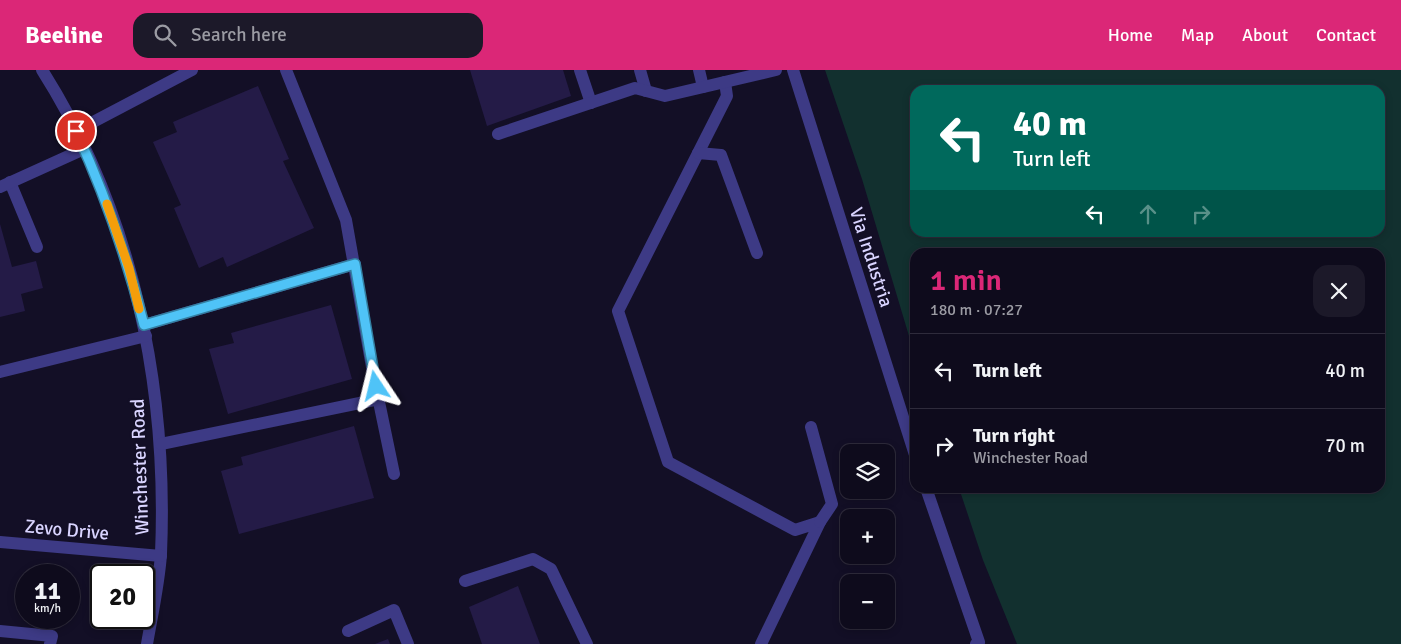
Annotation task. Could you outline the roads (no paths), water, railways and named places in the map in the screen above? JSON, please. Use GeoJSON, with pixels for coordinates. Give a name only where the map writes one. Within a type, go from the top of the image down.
{"type":"FeatureCollection","features":[{"type":"Feature","properties":{"kind":"street","name":"Winchester Road"},"geometry":{"type":"LineString","coordinates":[[42,70],[76,131],[104,194],[129,268],[145,331],[156,392],[161,444],[160,556],[148,644]]}},
{"type":"Feature","properties":{"kind":"street"},"geometry":{"type":"LineString","coordinates":[[76,131],[192,70]]}},
{"type":"Feature","properties":{"kind":"street"},"geometry":{"type":"LineString","coordinates":[[286,70],[346,220],[378,399],[394,474]]}},
{"type":"Feature","properties":{"kind":"street"},"geometry":{"type":"LineString","coordinates":[[580,70],[591,103]]}},
{"type":"Feature","properties":{"kind":"street"},"geometry":{"type":"LineString","coordinates":[[640,70],[646,91]]}},
{"type":"Feature","properties":{"kind":"street"},"geometry":{"type":"LineString","coordinates":[[699,70],[703,87]]}},
{"type":"Feature","properties":{"kind":"street"},"geometry":{"type":"LineString","coordinates":[[498,134],[635,88],[665,96],[776,70]]}},
{"type":"Feature","properties":{"kind":"street","name":"Via Industria"},"geometry":{"type":"LineString","coordinates":[[793,70],[910,439]]}},
{"type":"Feature","properties":{"kind":"street"},"geometry":{"type":"LineString","coordinates":[[725,82],[727,96],[618,311],[640,383],[668,462],[795,530],[820,522]]}},
{"type":"Feature","properties":{"kind":"street"},"geometry":{"type":"LineString","coordinates":[[37,247],[5,185],[84,149]]}},
{"type":"Feature","properties":{"kind":"street"},"geometry":{"type":"LineString","coordinates":[[698,153],[721,155],[757,253]]}},
{"type":"Feature","properties":{"kind":"street"},"geometry":{"type":"LineString","coordinates":[[0,372],[145,331],[355,264]]}},
{"type":"Feature","properties":{"kind":"street"},"geometry":{"type":"LineString","coordinates":[[161,444],[378,399]]}},
{"type":"Feature","properties":{"kind":"street"},"geometry":{"type":"LineString","coordinates":[[761,644],[820,522],[832,504],[811,427]]}},
{"type":"Feature","properties":{"kind":"street"},"geometry":{"type":"LineString","coordinates":[[928,493],[978,643]]}},
{"type":"Feature","properties":{"kind":"street","name":"Zevo Drive"},"geometry":{"type":"LineString","coordinates":[[0,542],[160,556]]}},
{"type":"Feature","properties":{"kind":"street"},"geometry":{"type":"LineString","coordinates":[[465,581],[533,559],[543,563],[551,569],[588,644]]}},
{"type":"Feature","properties":{"kind":"street"},"geometry":{"type":"LineString","coordinates":[[348,631],[394,610],[408,644]]}},
{"type":"Feature","properties":{"kind":"street"},"geometry":{"type":"LineString","coordinates":[[0,631],[52,636],[50,644]]}}]}
